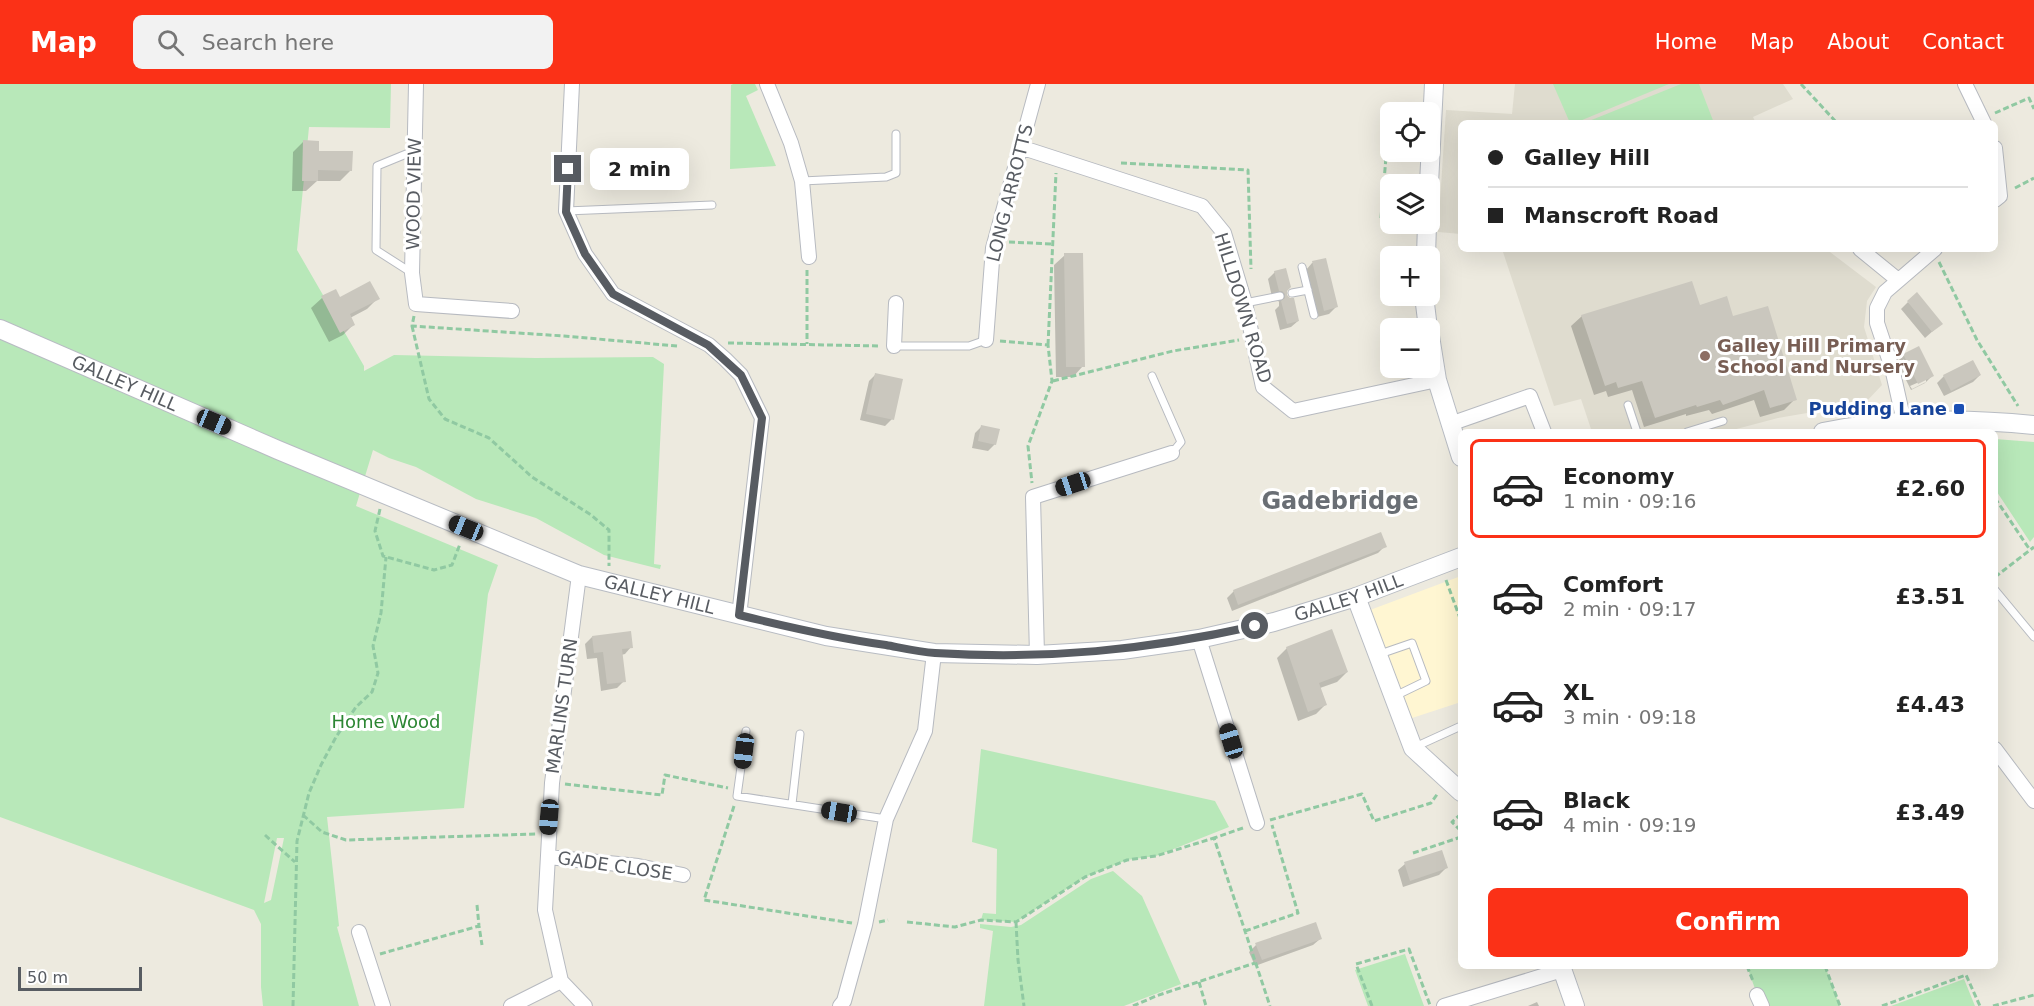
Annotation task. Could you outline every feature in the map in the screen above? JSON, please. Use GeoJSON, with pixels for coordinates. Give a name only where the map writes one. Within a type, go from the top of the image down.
{"type":"FeatureCollection","features":[{"type":"Feature","properties":{"kind":"street","name":"WOOD VIEW"},"geometry":{"type":"LineString","coordinates":[[416,84],[412,273],[416,304]]}},
{"type":"Feature","properties":{"kind":"street"},"geometry":{"type":"LineString","coordinates":[[572,84],[566,212],[585,254],[613,294],[708,345],[741,375],[762,418],[739,615]]}},
{"type":"Feature","properties":{"kind":"street"},"geometry":{"type":"LineString","coordinates":[[768,84],[791,143],[802,181],[809,257]]}},
{"type":"Feature","properties":{"kind":"street","name":"LONG ARROTTS"},"geometry":{"type":"LineString","coordinates":[[986,340],[994,242],[1038,84]]}},
{"type":"Feature","properties":{"kind":"street"},"geometry":{"type":"LineString","coordinates":[[1433,102],[1434,84]]}},
{"type":"Feature","properties":{"kind":"street"},"geometry":{"type":"LineString","coordinates":[[1965,84],[1983,120]]}},
{"type":"Feature","properties":{"kind":"street","name":"HILLDOWN ROAD"},"geometry":{"type":"LineString","coordinates":[[1020,147],[1202,206],[1224,233],[1245,303],[1263,387],[1293,411],[1437,380]]}},
{"type":"Feature","properties":{"kind":"street"},"geometry":{"type":"LineString","coordinates":[[1864,252],[1898,280]]}},
{"type":"Feature","properties":{"kind":"street"},"geometry":{"type":"LineString","coordinates":[[1904,422],[1892,368],[1878,323],[1877,308],[1885,292],[1932,252]]}},
{"type":"Feature","properties":{"kind":"street"},"geometry":{"type":"LineString","coordinates":[[894,346],[896,303]]}},
{"type":"Feature","properties":{"kind":"street"},"geometry":{"type":"LineString","coordinates":[[416,304],[512,311]]}},
{"type":"Feature","properties":{"kind":"street","name":"GALLEY HILL"},"geometry":{"type":"LineString","coordinates":[[0,329],[579,575],[826,636],[934,653],[1037,655],[1122,650],[1199,639],[1274,622],[1356,597],[1458,560]]}},
{"type":"Feature","properties":{"kind":"street"},"geometry":{"type":"LineString","coordinates":[[1437,380],[1458,448]]}},
{"type":"Feature","properties":{"kind":"street"},"geometry":{"type":"LineString","coordinates":[[1450,424],[1530,396],[1543,429]]}},
{"type":"Feature","properties":{"kind":"street"},"geometry":{"type":"LineString","coordinates":[[1847,429],[1904,422],[2029,419]]}},
{"type":"Feature","properties":{"kind":"street"},"geometry":{"type":"LineString","coordinates":[[1037,655],[1033,497],[1172,453]]}},
{"type":"Feature","properties":{"kind":"street","name":"MARLINS TURN"},"geometry":{"type":"LineString","coordinates":[[561,981],[545,910],[548,834],[552,783],[579,575]]}},
{"type":"Feature","properties":{"kind":"street"},"geometry":{"type":"LineString","coordinates":[[1356,597],[1413,748],[1457,789]]}},
{"type":"Feature","properties":{"kind":"street"},"geometry":{"type":"LineString","coordinates":[[1199,639],[1264,821]]}},
{"type":"Feature","properties":{"kind":"street"},"geometry":{"type":"LineString","coordinates":[[840,1006],[844,1001],[865,925],[886,819],[925,731],[934,653]]}},
{"type":"Feature","properties":{"kind":"street"},"geometry":{"type":"LineString","coordinates":[[2001,769],[2032,795]]}},
{"type":"Feature","properties":{"kind":"street","name":"GADE CLOSE"},"geometry":{"type":"LineString","coordinates":[[548,857],[638,866],[683,875]]}},
{"type":"Feature","properties":{"kind":"street"},"geometry":{"type":"LineString","coordinates":[[359,932],[382,1006]]}},
{"type":"Feature","properties":{"kind":"street"},"geometry":{"type":"LineString","coordinates":[[1444,1006],[1558,969]]}},
{"type":"Feature","properties":{"kind":"street"},"geometry":{"type":"LineString","coordinates":[[1561,969],[1575,1006]]}},
{"type":"Feature","properties":{"kind":"street"},"geometry":{"type":"LineString","coordinates":[[511,1006],[561,981],[585,1006]]}},
{"type":"Feature","properties":{"kind":"lane"},"geometry":{"type":"LineString","coordinates":[[802,181],[886,177],[896,173],[896,134]]}},
{"type":"Feature","properties":{"kind":"lane"},"geometry":{"type":"LineString","coordinates":[[412,273],[376,250],[377,166],[416,150]]}},
{"type":"Feature","properties":{"kind":"lane"},"geometry":{"type":"LineString","coordinates":[[566,212],[712,206]]}},
{"type":"Feature","properties":{"kind":"lane"},"geometry":{"type":"LineString","coordinates":[[1302,267],[1314,315]]}},
{"type":"Feature","properties":{"kind":"lane"},"geometry":{"type":"LineString","coordinates":[[1292,293],[1308,290]]}},
{"type":"Feature","properties":{"kind":"lane"},"geometry":{"type":"LineString","coordinates":[[1245,303],[1280,296]]}},
{"type":"Feature","properties":{"kind":"lane"},"geometry":{"type":"LineString","coordinates":[[894,346],[969,346],[986,340]]}},
{"type":"Feature","properties":{"kind":"lane"},"geometry":{"type":"LineString","coordinates":[[1152,376],[1181,442],[1172,453]]}},
{"type":"Feature","properties":{"kind":"lane"},"geometry":{"type":"LineString","coordinates":[[1628,405],[1636,429]]}},
{"type":"Feature","properties":{"kind":"lane"},"geometry":{"type":"LineString","coordinates":[[1697,429],[1723,421]]}},
{"type":"Feature","properties":{"kind":"lane"},"geometry":{"type":"LineString","coordinates":[[1998,594],[2034,637]]}},
{"type":"Feature","properties":{"kind":"lane"},"geometry":{"type":"LineString","coordinates":[[1377,655],[1412,643],[1416,652],[1426,681],[1393,697]]}},
{"type":"Feature","properties":{"kind":"lane"},"geometry":{"type":"LineString","coordinates":[[1413,748],[1458,727]]}},
{"type":"Feature","properties":{"kind":"lane"},"geometry":{"type":"LineString","coordinates":[[746,731],[738,793],[886,819]]}},
{"type":"Feature","properties":{"kind":"lane"},"geometry":{"type":"LineString","coordinates":[[792,804],[800,734]]}},
{"type":"Feature","properties":{"kind":"path"},"geometry":{"type":"LineString","coordinates":[[1801,84],[1834,120]]}},
{"type":"Feature","properties":{"kind":"path"},"geometry":{"type":"LineString","coordinates":[[1985,120],[2029,98],[2034,109]]}},
{"type":"Feature","properties":{"kind":"path"},"geometry":{"type":"LineString","coordinates":[[1033,497],[1028,446],[1053,381],[1048,345],[1056,159]]}},
{"type":"Feature","properties":{"kind":"path"},"geometry":{"type":"LineString","coordinates":[[1998,197],[2034,178]]}},
{"type":"Feature","properties":{"kind":"path"},"geometry":{"type":"LineString","coordinates":[[994,242],[1052,244]]}},
{"type":"Feature","properties":{"kind":"path"},"geometry":{"type":"LineString","coordinates":[[1935,252],[1977,340],[2017,406],[2029,419]]}},
{"type":"Feature","properties":{"kind":"path"},"geometry":{"type":"LineString","coordinates":[[807,345],[809,257]]}},
{"type":"Feature","properties":{"kind":"path"},"geometry":{"type":"LineString","coordinates":[[416,304],[412,326],[429,399],[445,419],[489,438],[532,477],[591,515],[609,530],[609,583]]}},
{"type":"Feature","properties":{"kind":"path"},"geometry":{"type":"LineString","coordinates":[[412,326],[685,346],[722,343],[894,346]]}},
{"type":"Feature","properties":{"kind":"path"},"geometry":{"type":"LineString","coordinates":[[1053,381],[1173,351],[1253,338]]}},
{"type":"Feature","properties":{"kind":"path"},"geometry":{"type":"LineString","coordinates":[[986,340],[1048,345]]}},
{"type":"Feature","properties":{"kind":"path"},"geometry":{"type":"LineString","coordinates":[[384,494],[375,531],[382,556],[434,570],[452,565],[466,528]]}},
{"type":"Feature","properties":{"kind":"path"},"geometry":{"type":"LineString","coordinates":[[1998,502],[2032,549],[1998,575]]}},
{"type":"Feature","properties":{"kind":"path"},"geometry":{"type":"LineString","coordinates":[[293,1006],[297,841],[309,793],[336,737],[356,707],[372,692],[378,673],[373,646],[381,613],[386,557]]}},
{"type":"Feature","properties":{"kind":"path"},"geometry":{"type":"LineString","coordinates":[[1441,565],[1458,613]]}},
{"type":"Feature","properties":{"kind":"path"},"geometry":{"type":"LineString","coordinates":[[552,783],[662,795],[665,775],[738,793],[704,900],[865,925]]}},
{"type":"Feature","properties":{"kind":"path"},"geometry":{"type":"LineString","coordinates":[[907,922],[955,927],[981,920],[1016,922],[1085,877],[1127,861],[1156,856],[1264,821],[1362,794],[1374,821],[1431,802],[1457,789]]}},
{"type":"Feature","properties":{"kind":"path"},"geometry":{"type":"LineString","coordinates":[[303,814],[322,832],[346,840],[548,834]]}},
{"type":"Feature","properties":{"kind":"path"},"geometry":{"type":"LineString","coordinates":[[1458,817],[1452,822],[1458,828]]}},
{"type":"Feature","properties":{"kind":"path"},"geometry":{"type":"LineString","coordinates":[[1245,931],[1298,913],[1264,821]]}},
{"type":"Feature","properties":{"kind":"path"},"geometry":{"type":"LineString","coordinates":[[265,836],[296,862]]}},
{"type":"Feature","properties":{"kind":"path"},"geometry":{"type":"LineString","coordinates":[[1214,838],[1270,1006]]}},
{"type":"Feature","properties":{"kind":"path"},"geometry":{"type":"LineString","coordinates":[[1413,853],[1458,838]]}},
{"type":"Feature","properties":{"kind":"path"},"geometry":{"type":"LineString","coordinates":[[477,905],[482,945]]}},
{"type":"Feature","properties":{"kind":"path"},"geometry":{"type":"LineString","coordinates":[[1016,922],[1024,1006]]}},
{"type":"Feature","properties":{"kind":"path"},"geometry":{"type":"LineString","coordinates":[[367,958],[478,926]]}},
{"type":"Feature","properties":{"kind":"path"},"geometry":{"type":"LineString","coordinates":[[1372,1006],[1356,964],[1409,949],[1430,1006]]}},
{"type":"Feature","properties":{"kind":"path"},"geometry":{"type":"LineString","coordinates":[[1133,1006],[1256,963]]}},
{"type":"Feature","properties":{"kind":"path"},"geometry":{"type":"LineString","coordinates":[[1826,969],[1840,1006]]}},
{"type":"Feature","properties":{"kind":"path"},"geometry":{"type":"LineString","coordinates":[[1882,1006],[1966,975],[1980,1006]]}},
{"type":"Feature","properties":{"kind":"path"},"geometry":{"type":"LineString","coordinates":[[1199,982],[1206,1006]]}},
{"type":"Feature","properties":{"kind":"path"},"geometry":{"type":"LineString","coordinates":[[1994,1006],[2034,995]]}},
{"type":"Feature","properties":{"kind":"shaded area"},"geometry":{"type":"Polygon","coordinates":[[[1515,84],[1783,84],[1793,99],[1753,117],[1754,120],[1458,120],[1458,234],[1440,232],[1446,110],[1512,114],[1515,84]]]}},
{"type":"Feature","properties":{"kind":"shaded area","name":"Galley Hill Primary School and Nursery"},"geometry":{"type":"Polygon","coordinates":[[[1503,252],[1830,252],[1876,287],[1867,301],[1864,327],[1882,385],[1865,403],[1778,418],[1736,429],[1591,429],[1581,399],[1554,406],[1503,252]]]}},
{"type":"Feature","properties":{"kind":"shaded area"},"geometry":{"type":"Polygon","coordinates":[[[1458,577],[1458,703],[1406,720],[1370,610],[1458,577]]]}},
{"type":"Feature","properties":{"kind":"green space","name":"Home Wood"},"geometry":{"type":"Polygon","coordinates":[[[0,84],[391,84],[390,128],[309,127],[297,250],[364,366],[364,371],[394,355],[536,358],[653,357],[664,364],[654,564],[661,565],[660,569],[604,555],[536,518],[476,499],[416,467],[373,450],[356,506],[498,565],[488,594],[464,808],[327,817],[339,926],[337,927],[359,1006],[263,1006],[261,924],[254,910],[0,817],[0,84]],[[277,838],[264,903],[271,900],[284,838],[277,838]]]}},
{"type":"Feature","properties":{"kind":"green space"},"geometry":{"type":"Polygon","coordinates":[[[755,84],[758,90],[746,96],[776,166],[730,169],[731,85],[755,84]]]}},
{"type":"Feature","properties":{"kind":"green space"},"geometry":{"type":"Polygon","coordinates":[[[1553,84],[1669,84],[1582,120],[1569,120],[1553,84]]]}},
{"type":"Feature","properties":{"kind":"green space"},"geometry":{"type":"Polygon","coordinates":[[[1681,84],[1699,84],[1713,120],[1591,120],[1681,84]]]}},
{"type":"Feature","properties":{"kind":"green space"},"geometry":{"type":"Polygon","coordinates":[[[1998,439],[2034,442],[2034,537],[2030,542],[1998,494],[1998,439]]]}},
{"type":"Feature","properties":{"kind":"green space"},"geometry":{"type":"Polygon","coordinates":[[[981,749],[1215,801],[1229,827],[1156,856],[1127,860],[1085,877],[1016,922],[981,920],[983,913],[996,914],[997,849],[972,842],[981,749]]]}},
{"type":"Feature","properties":{"kind":"green space"},"geometry":{"type":"Polygon","coordinates":[[[1113,871],[1142,896],[1181,984],[1124,1006],[984,1006],[993,931],[980,928],[980,924],[1011,927],[1021,925],[1091,879],[1113,871]]]}},
{"type":"Feature","properties":{"kind":"green space"},"geometry":{"type":"Polygon","coordinates":[[[1405,954],[1424,1006],[1368,1006],[1355,970],[1405,954]]]}},
{"type":"Feature","properties":{"kind":"green space"},"geometry":{"type":"Polygon","coordinates":[[[1748,969],[1826,969],[1840,1006],[1761,1006],[1748,969]]]}},
{"type":"Feature","properties":{"kind":"green space"},"geometry":{"type":"Polygon","coordinates":[[[1964,979],[1975,1006],[1891,1006],[1964,979]]]}},
{"type":"Feature","properties":{"kind":"building"},"geometry":{"type":"Polygon","coordinates":[[[303,140],[319,141],[319,151],[353,151],[352,171],[318,170],[318,181],[302,181],[303,140]]]}},
{"type":"Feature","properties":{"kind":"building"},"geometry":{"type":"Polygon","coordinates":[[[1064,253],[1083,253],[1085,367],[1066,367],[1064,253]]]}},
{"type":"Feature","properties":{"kind":"building"},"geometry":{"type":"Polygon","coordinates":[[[1326,258],[1338,307],[1324,311],[1312,261],[1326,258]]]}},
{"type":"Feature","properties":{"kind":"building"},"geometry":{"type":"Polygon","coordinates":[[[1286,268],[1291,287],[1287,295],[1294,298],[1299,321],[1287,324],[1281,301],[1285,298],[1285,294],[1279,291],[1274,271],[1286,268]]]}},
{"type":"Feature","properties":{"kind":"building"},"geometry":{"type":"Polygon","coordinates":[[[370,281],[380,299],[350,314],[355,325],[340,333],[321,296],[336,289],[340,297],[370,281]]]}},
{"type":"Feature","properties":{"kind":"building"},"geometry":{"type":"Polygon","coordinates":[[[1692,281],[1700,305],[1727,296],[1733,316],[1768,306],[1797,400],[1770,408],[1764,390],[1723,405],[1720,400],[1655,418],[1642,381],[1618,388],[1616,382],[1605,386],[1581,315],[1692,281]]]}},
{"type":"Feature","properties":{"kind":"building"},"geometry":{"type":"Polygon","coordinates":[[[1917,292],[1943,324],[1932,332],[1907,301],[1917,292]]]}},
{"type":"Feature","properties":{"kind":"building"},"geometry":{"type":"Polygon","coordinates":[[[1919,346],[1934,376],[1918,384],[1903,354],[1919,346]]]}},
{"type":"Feature","properties":{"kind":"building"},"geometry":{"type":"Polygon","coordinates":[[[1973,360],[1981,375],[1951,391],[1943,375],[1973,360]]]}},
{"type":"Feature","properties":{"kind":"building"},"geometry":{"type":"Polygon","coordinates":[[[875,373],[903,379],[894,420],[866,414],[875,373]]]}},
{"type":"Feature","properties":{"kind":"building"},"geometry":{"type":"Polygon","coordinates":[[[981,425],[1000,429],[996,445],[978,441],[981,425]]]}},
{"type":"Feature","properties":{"kind":"building"},"geometry":{"type":"Polygon","coordinates":[[[1381,532],[1387,547],[1238,605],[1233,590],[1381,532]]]}},
{"type":"Feature","properties":{"kind":"building"},"geometry":{"type":"Polygon","coordinates":[[[1332,629],[1348,672],[1319,683],[1327,705],[1308,712],[1286,647],[1332,629]]]}},
{"type":"Feature","properties":{"kind":"building"},"geometry":{"type":"Polygon","coordinates":[[[631,631],[633,648],[622,649],[626,682],[607,684],[603,652],[594,653],[592,636],[631,631]]]}},
{"type":"Feature","properties":{"kind":"building"},"geometry":{"type":"Polygon","coordinates":[[[1442,850],[1448,868],[1410,881],[1404,862],[1442,850]]]}},
{"type":"Feature","properties":{"kind":"building"},"geometry":{"type":"Polygon","coordinates":[[[1316,922],[1322,939],[1262,960],[1255,943],[1316,922]]]}},
{"type":"Feature","properties":{"kind":"place","name":"Galley Hill Primary School and Nursery"},"geometry":{"type":"Point","coordinates":[1705,356]}},
{"type":"Feature","properties":{"kind":"place","name":"Pudding Lane"},"geometry":{"type":"Point","coordinates":[1959,409]}},
{"type":"Feature","properties":{"kind":"district","name":"Gadebridge"},"geometry":{"type":"Point","coordinates":[1340,501]}},
{"type":"Feature","properties":{"kind":"route"},"geometry":{"type":"LineString","coordinates":[[568,169],[566,212],[585,254],[613,294],[708,345],[725,359],[741,375],[762,418],[739,615],[826,636],[934,653],[1037,655],[1122,650],[1199,639],[1255,626]]}}]}
